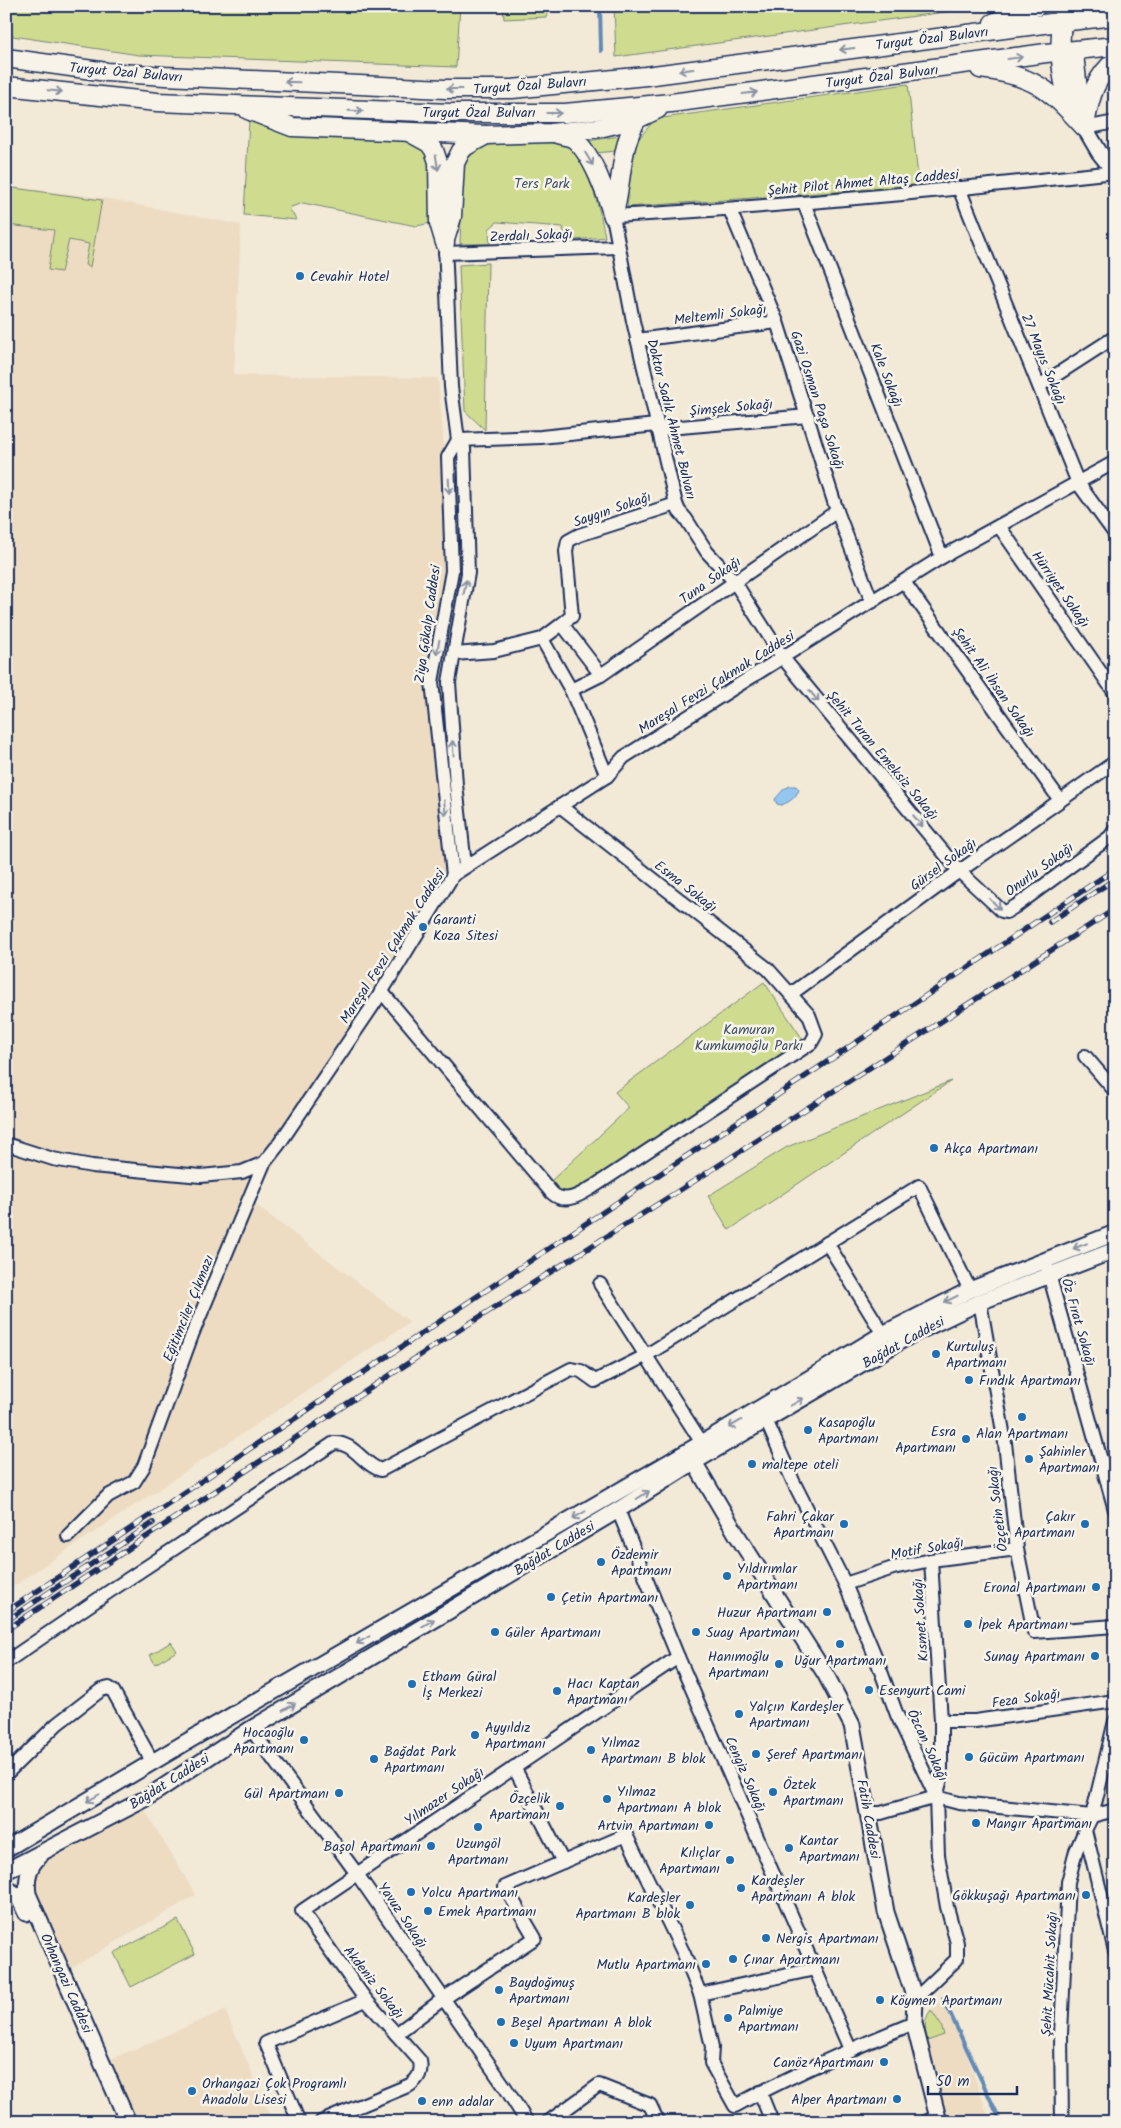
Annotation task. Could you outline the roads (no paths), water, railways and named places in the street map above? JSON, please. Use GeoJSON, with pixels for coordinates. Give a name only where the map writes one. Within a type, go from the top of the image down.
{"type":"FeatureCollection","features":[{"type":"Feature","properties":{"kind":"highway"},"geometry":{"type":"LineString","coordinates":[[967,34],[1037,6]]}},
{"type":"Feature","properties":{"kind":"highway"},"geometry":{"type":"LineString","coordinates":[[1084,128],[1068,101],[1067,51],[1061,19],[1115,16]]}},
{"type":"Feature","properties":{"kind":"highway","name":"Turgut Özal Bulavrı"},"geometry":{"type":"LineString","coordinates":[[6,58],[107,72],[164,76],[446,89],[512,89],[646,76],[967,34],[1061,19]]}},
{"type":"Feature","properties":{"kind":"highway"},"geometry":{"type":"LineString","coordinates":[[950,67],[1115,46]]}},
{"type":"Feature","properties":{"kind":"highway"},"geometry":{"type":"LineString","coordinates":[[1084,128],[1090,97],[1097,82],[1115,61]]}},
{"type":"Feature","properties":{"kind":"highway"},"geometry":{"type":"LineString","coordinates":[[950,67],[1007,72],[1034,82],[1059,100],[1084,128]]}},
{"type":"Feature","properties":{"kind":"highway","name":"Turgut Özal Bulvarı"},"geometry":{"type":"LineString","coordinates":[[6,86],[157,102],[342,110],[470,113],[565,112],[671,103],[950,67]]}},
{"type":"Feature","properties":{"kind":"highway"},"geometry":{"type":"LineString","coordinates":[[231,104],[292,127],[486,134],[551,133],[599,128],[637,119],[671,103]]}},
{"type":"Feature","properties":{"kind":"highway"},"geometry":{"type":"LineString","coordinates":[[613,216],[619,196],[625,149],[630,131],[637,119]]}},
{"type":"Feature","properties":{"kind":"highway"},"geometry":{"type":"LineString","coordinates":[[406,130],[429,143],[438,162],[439,223],[445,248]]}},
{"type":"Feature","properties":{"kind":"highway"},"geometry":{"type":"LineString","coordinates":[[551,133],[574,138],[581,146],[608,198],[613,216]]}},
{"type":"Feature","properties":{"kind":"highway"},"geometry":{"type":"LineString","coordinates":[[445,248],[452,217],[455,163],[466,146],[486,134]]}},
{"type":"Feature","properties":{"kind":"main road"},"geometry":{"type":"LineString","coordinates":[[1084,128],[1099,152],[1115,172]]}},
{"type":"Feature","properties":{"kind":"main road","name":"Bağdat Caddesi"},"geometry":{"type":"LineString","coordinates":[[6,1849],[188,1741],[702,1443],[883,1334],[970,1290],[1044,1259],[1115,1233]]}},
{"type":"Feature","properties":{"kind":"main road","name":"Bağdat Caddesi"},"geometry":{"type":"LineString","coordinates":[[10,1870],[144,1799],[251,1729],[618,1510],[694,1462],[909,1336],[980,1302],[1115,1250]]}},
{"type":"Feature","properties":{"kind":"main road","name":"Fatih Caddesi"},"geometry":{"type":"LineString","coordinates":[[694,1462],[737,1534],[801,1634],[850,1720],[869,1813],[886,1912],[915,1999],[914,2023],[934,2120]]}},
{"type":"Feature","properties":{"kind":"main road"},"geometry":{"type":"LineString","coordinates":[[188,1741],[178,1758],[180,1764],[186,1768],[193,1767]]}},
{"type":"Feature","properties":{"kind":"main road"},"geometry":{"type":"LineString","coordinates":[[135,1773],[145,1776],[152,1781],[152,1790],[144,1799]]}},
{"type":"Feature","properties":{"kind":"main road"},"geometry":{"type":"LineString","coordinates":[[10,1870],[14,1852],[25,1838]]}},
{"type":"Feature","properties":{"kind":"main road","name":"Orhangazi Caddesi"},"geometry":{"type":"LineString","coordinates":[[49,1849],[33,1862],[26,1880],[28,1894],[128,2122]]}},
{"type":"Feature","properties":{"kind":"main road","name":"Orhangazi Caddesi"},"geometry":{"type":"LineString","coordinates":[[10,1870],[12,1892],[119,2122]]}},
{"type":"Feature","properties":{"kind":"street"},"geometry":{"type":"LineString","coordinates":[[1084,128],[1115,122]]}},
{"type":"Feature","properties":{"kind":"street","name":"Şehit Pilot Ahmet Altaş Caddesi"},"geometry":{"type":"LineString","coordinates":[[613,216],[730,210],[1115,172]]}},
{"type":"Feature","properties":{"kind":"street","name":"27 Mayıs Sokağı"},"geometry":{"type":"LineString","coordinates":[[959,188],[1078,483],[1115,534]]}},
{"type":"Feature","properties":{"kind":"street","name":"Kale Sokağı"},"geometry":{"type":"LineString","coordinates":[[804,203],[942,558]]}},
{"type":"Feature","properties":{"kind":"street","name":"Gazi Osman Paşa Sokağı"},"geometry":{"type":"LineString","coordinates":[[730,210],[777,322],[838,511],[872,602]]}},
{"type":"Feature","properties":{"kind":"street","name":"Doktor Sadık Ahmet Bulvarı"},"geometry":{"type":"LineString","coordinates":[[613,216],[637,340],[676,504],[707,552],[734,581],[783,658]]}},
{"type":"Feature","properties":{"kind":"street","name":"Zerdalı Sokağı"},"geometry":{"type":"LineString","coordinates":[[445,248],[618,247]]}},
{"type":"Feature","properties":{"kind":"street"},"geometry":{"type":"LineString","coordinates":[[445,248],[451,387],[458,440],[464,448],[468,573],[449,682],[456,785],[465,866]]}},
{"type":"Feature","properties":{"kind":"street","name":"Meltemli Sokağı"},"geometry":{"type":"LineString","coordinates":[[637,340],[777,322]]}},
{"type":"Feature","properties":{"kind":"street"},"geometry":{"type":"LineString","coordinates":[[1039,386],[1115,337]]}},
{"type":"Feature","properties":{"kind":"street","name":"Şimşek Sokağı"},"geometry":{"type":"LineString","coordinates":[[458,440],[541,437],[808,416]]}},
{"type":"Feature","properties":{"kind":"street","name":"Ziya Gökalp Caddesi"},"geometry":{"type":"LineString","coordinates":[[453,875],[432,682],[452,571],[448,457],[458,440]]}},
{"type":"Feature","properties":{"kind":"street","name":"Mareşal Fevzi Çakmak Caddesi"},"geometry":{"type":"LineString","coordinates":[[264,1163],[279,1144],[381,991],[453,875],[607,776],[624,757],[942,558],[1115,462]]}},
{"type":"Feature","properties":{"kind":"street","name":"Saygın Sokağı"},"geometry":{"type":"LineString","coordinates":[[562,624],[572,616],[566,551],[568,542],[579,535],[676,504]]}},
{"type":"Feature","properties":{"kind":"street","name":"Tuna Sokağı"},"geometry":{"type":"LineString","coordinates":[[601,674],[838,511]]}},
{"type":"Feature","properties":{"kind":"street","name":"Hürriyet Sokağı"},"geometry":{"type":"LineString","coordinates":[[999,526],[1115,693]]}},
{"type":"Feature","properties":{"kind":"street","name":"Şehit Ali İhsan Sokağı"},"geometry":{"type":"LineString","coordinates":[[904,582],[1060,800]]}},
{"type":"Feature","properties":{"kind":"street"},"geometry":{"type":"LineString","coordinates":[[454,654],[494,651],[542,639],[562,624],[601,674],[571,690]]}},
{"type":"Feature","properties":{"kind":"street"},"geometry":{"type":"LineString","coordinates":[[542,639],[571,690],[607,776]]}},
{"type":"Feature","properties":{"kind":"street","name":"Şehit Turan Emeksiz Sokağı"},"geometry":{"type":"LineString","coordinates":[[783,658],[960,871]]}},
{"type":"Feature","properties":{"kind":"street","name":"Gürsel Sokağı"},"geometry":{"type":"LineString","coordinates":[[791,994],[960,871],[1115,762]]}},
{"type":"Feature","properties":{"kind":"street","name":"Esma Sokağı"},"geometry":{"type":"LineString","coordinates":[[381,991],[552,1193],[556,1197],[563,1199],[574,1198],[596,1185],[811,1043],[816,1034],[809,1015],[768,969],[560,806]]}},
{"type":"Feature","properties":{"kind":"street","name":"Onurlu Sokağı"},"geometry":{"type":"LineString","coordinates":[[960,871],[1001,910],[1006,912],[1110,837],[1115,830]]}},
{"type":"Feature","properties":{"kind":"street"},"geometry":{"type":"LineString","coordinates":[[1086,1056],[1115,1091]]}},
{"type":"Feature","properties":{"kind":"street"},"geometry":{"type":"LineString","coordinates":[[6,1144],[53,1159],[92,1166],[167,1174],[201,1176],[242,1172],[264,1163]]}},
{"type":"Feature","properties":{"kind":"street","name":"Eğitimciler Çıkmazı"},"geometry":{"type":"LineString","coordinates":[[68,1536],[108,1496],[134,1482],[144,1466],[192,1335],[264,1163]]}},
{"type":"Feature","properties":{"kind":"street"},"geometry":{"type":"LineString","coordinates":[[6,1662],[110,1591],[334,1444],[342,1443],[348,1446],[371,1466],[381,1470],[570,1370],[581,1371],[595,1381],[645,1356],[919,1186],[970,1290]]}},
{"type":"Feature","properties":{"kind":"street"},"geometry":{"type":"LineString","coordinates":[[828,1242],[883,1334]]}},
{"type":"Feature","properties":{"kind":"street","name":"Öz Fırat Sokağı"},"geometry":{"type":"LineString","coordinates":[[1044,1259],[1115,1510]]}},
{"type":"Feature","properties":{"kind":"street"},"geometry":{"type":"LineString","coordinates":[[600,1284],[702,1443]]}},
{"type":"Feature","properties":{"kind":"street","name":"Özçetin Sokağı"},"geometry":{"type":"LineString","coordinates":[[980,1302],[1005,1443],[1017,1549],[1034,1632],[1115,1626]]}},
{"type":"Feature","properties":{"kind":"street","name":"Özcan Sokağı"},"geometry":{"type":"LineString","coordinates":[[766,1420],[793,1481],[845,1584],[876,1658],[897,1716],[936,1797],[938,1855],[947,1907],[957,1943],[957,1959],[915,1999]]}},
{"type":"Feature","properties":{"kind":"street","name":"Cengiz Sokağı"},"geometry":{"type":"LineString","coordinates":[[618,1510],[678,1657],[850,2049]]}},
{"type":"Feature","properties":{"kind":"street","name":"Motif Sokağı"},"geometry":{"type":"LineString","coordinates":[[845,1584],[893,1568],[931,1560],[1017,1549]]}},
{"type":"Feature","properties":{"kind":"street","name":"Kısmet Sokağı"},"geometry":{"type":"LineString","coordinates":[[931,1560],[941,1721],[941,1779],[936,1797]]}},
{"type":"Feature","properties":{"kind":"street","name":"Yılmazer Sokağı"},"geometry":{"type":"LineString","coordinates":[[302,1911],[678,1657]]}},
{"type":"Feature","properties":{"kind":"street"},"geometry":{"type":"LineString","coordinates":[[8,1765],[56,1724],[101,1690],[108,1688],[113,1691],[153,1763]]}},
{"type":"Feature","properties":{"kind":"street","name":"Feza Sokağı"},"geometry":{"type":"LineString","coordinates":[[941,1721],[975,1721],[1115,1701]]}},
{"type":"Feature","properties":{"kind":"street","name":"Şehit Mücahit Sokağı"},"geometry":{"type":"LineString","coordinates":[[1062,2122],[1061,2034],[1068,1882],[1085,1830],[1092,1816],[1115,1721]]}},
{"type":"Feature","properties":{"kind":"street","name":"Yavuz Sokağı"},"geometry":{"type":"LineString","coordinates":[[251,1729],[357,1874],[505,2087],[527,2122]]}},
{"type":"Feature","properties":{"kind":"street"},"geometry":{"type":"LineString","coordinates":[[918,1761],[941,1755]]}},
{"type":"Feature","properties":{"kind":"street"},"geometry":{"type":"LineString","coordinates":[[514,1767],[564,1862]]}},
{"type":"Feature","properties":{"kind":"street"},"geometry":{"type":"LineString","coordinates":[[869,1813],[881,1813],[936,1797],[959,1803],[1092,1816],[1115,1810]]}},
{"type":"Feature","properties":{"kind":"street"},"geometry":{"type":"LineString","coordinates":[[1085,1830],[1113,1936],[1115,1951]]}},
{"type":"Feature","properties":{"kind":"street"},"geometry":{"type":"LineString","coordinates":[[396,2034],[443,1999],[535,1938],[504,1887],[626,1836],[684,1954],[700,1994],[712,2047],[711,2063],[735,2106],[850,2049],[914,2023]]}},
{"type":"Feature","properties":{"kind":"street","name":"Akdeniz Sokağı"},"geometry":{"type":"LineString","coordinates":[[302,1911],[366,2000],[420,2061],[421,2070],[417,2079],[410,2085],[321,2122]]}},
{"type":"Feature","properties":{"kind":"street"},"geometry":{"type":"LineString","coordinates":[[700,1994],[815,1969]]}},
{"type":"Feature","properties":{"kind":"street"},"geometry":{"type":"LineString","coordinates":[[299,2122],[266,2043],[366,2000]]}},
{"type":"Feature","properties":{"kind":"street"},"geometry":{"type":"LineString","coordinates":[[548,2122],[599,2085],[650,2105],[658,2122]]}},
{"type":"Feature","properties":{"kind":"street"},"geometry":{"type":"LineString","coordinates":[[760,2092],[772,2122]]}},
{"type":"Feature","properties":{"kind":"water"},"geometry":{"type":"Polygon","coordinates":[[[796,786],[799,790],[796,795],[787,803],[777,804],[775,799],[784,789],[796,786]]]}},
{"type":"Feature","properties":{"kind":"waterway"},"geometry":{"type":"LineString","coordinates":[[600,6],[601,51]]}},
{"type":"Feature","properties":{"kind":"waterway"},"geometry":{"type":"LineString","coordinates":[[943,1998],[1001,2122]]}},
{"type":"Feature","properties":{"kind":"railway"},"geometry":{"type":"LineString","coordinates":[[6,1612],[1115,869]]}},
{"type":"Feature","properties":{"kind":"railway"},"geometry":{"type":"LineString","coordinates":[[1050,922],[1115,879]]}},
{"type":"Feature","properties":{"kind":"railway"},"geometry":{"type":"LineString","coordinates":[[6,1630],[437,1344],[710,1171],[1115,909]]}},
{"type":"Feature","properties":{"kind":"railway"},"geometry":{"type":"LineString","coordinates":[[6,1621],[153,1523]]}},
{"type":"Feature","properties":{"kind":"place","name":"Cevahir Hotel"},"geometry":{"type":"Point","coordinates":[300,276]}},
{"type":"Feature","properties":{"kind":"place","name":"Garanti Koza Sitesi"},"geometry":{"type":"Point","coordinates":[423,927]}},
{"type":"Feature","properties":{"kind":"place","name":"Akça Apartmanı"},"geometry":{"type":"Point","coordinates":[934,1148]}},
{"type":"Feature","properties":{"kind":"place","name":"Kurtuluş Apartmanı"},"geometry":{"type":"Point","coordinates":[936,1354]}},
{"type":"Feature","properties":{"kind":"place","name":"Fındık Apartmanı"},"geometry":{"type":"Point","coordinates":[969,1380]}},
{"type":"Feature","properties":{"kind":"place","name":"Alan Apartmanı"},"geometry":{"type":"Point","coordinates":[1022,1417]}},
{"type":"Feature","properties":{"kind":"place","name":"Kasapoğlu Apartmanı"},"geometry":{"type":"Point","coordinates":[808,1430]}},
{"type":"Feature","properties":{"kind":"place","name":"Esra Apartmanı"},"geometry":{"type":"Point","coordinates":[966,1439]}},
{"type":"Feature","properties":{"kind":"place","name":"Şahinler Apartmanı"},"geometry":{"type":"Point","coordinates":[1029,1459]}},
{"type":"Feature","properties":{"kind":"place","name":"maltepe oteli"},"geometry":{"type":"Point","coordinates":[752,1464]}},
{"type":"Feature","properties":{"kind":"place","name":"Fahri Çakar Apartmanı"},"geometry":{"type":"Point","coordinates":[844,1524]}},
{"type":"Feature","properties":{"kind":"place","name":"Çakır Apartmanı"},"geometry":{"type":"Point","coordinates":[1085,1524]}},
{"type":"Feature","properties":{"kind":"place","name":"Özdemir Apartmanı"},"geometry":{"type":"Point","coordinates":[601,1562]}},
{"type":"Feature","properties":{"kind":"place","name":"Yıldırımlar Apartmanı"},"geometry":{"type":"Point","coordinates":[727,1576]}},
{"type":"Feature","properties":{"kind":"place","name":"Eronal Apartmanı"},"geometry":{"type":"Point","coordinates":[1096,1587]}},
{"type":"Feature","properties":{"kind":"place","name":"Çetin Apartmanı"},"geometry":{"type":"Point","coordinates":[551,1597]}},
{"type":"Feature","properties":{"kind":"place","name":"Huzur Apartmanı"},"geometry":{"type":"Point","coordinates":[827,1612]}},
{"type":"Feature","properties":{"kind":"place","name":"İpek Apartmanı"},"geometry":{"type":"Point","coordinates":[968,1624]}},
{"type":"Feature","properties":{"kind":"place","name":"Güler Apartmanı"},"geometry":{"type":"Point","coordinates":[495,1632]}},
{"type":"Feature","properties":{"kind":"place","name":"Suay Apartmanı"},"geometry":{"type":"Point","coordinates":[696,1632]}},
{"type":"Feature","properties":{"kind":"place","name":"Uğur Apartmanı"},"geometry":{"type":"Point","coordinates":[840,1644]}},
{"type":"Feature","properties":{"kind":"place","name":"Sunay Apartmanı"},"geometry":{"type":"Point","coordinates":[1095,1656]}},
{"type":"Feature","properties":{"kind":"place","name":"Hanımoğlu Apartmanı"},"geometry":{"type":"Point","coordinates":[779,1664]}},
{"type":"Feature","properties":{"kind":"place","name":"Etham Güral İş Merkezi"},"geometry":{"type":"Point","coordinates":[412,1684]}},
{"type":"Feature","properties":{"kind":"place","name":"Esenyurt Cami"},"geometry":{"type":"Point","coordinates":[869,1690]}},
{"type":"Feature","properties":{"kind":"place","name":"Hacı Kaptan Apartmanı"},"geometry":{"type":"Point","coordinates":[557,1691]}},
{"type":"Feature","properties":{"kind":"place","name":"Yalçın Kardeşler Apartmanı"},"geometry":{"type":"Point","coordinates":[739,1714]}},
{"type":"Feature","properties":{"kind":"place","name":"Ayyıldız Apartmanı"},"geometry":{"type":"Point","coordinates":[475,1735]}},
{"type":"Feature","properties":{"kind":"place","name":"Hocaoğlu Apartmanı"},"geometry":{"type":"Point","coordinates":[304,1740]}},
{"type":"Feature","properties":{"kind":"place","name":"Yılmaz Apartmanı B blok"},"geometry":{"type":"Point","coordinates":[591,1750]}},
{"type":"Feature","properties":{"kind":"place","name":"Şeref Apartmanı"},"geometry":{"type":"Point","coordinates":[756,1754]}},
{"type":"Feature","properties":{"kind":"place","name":"Gücüm Apartmanı"},"geometry":{"type":"Point","coordinates":[969,1757]}},
{"type":"Feature","properties":{"kind":"place","name":"Bağdat Park Apartmanı"},"geometry":{"type":"Point","coordinates":[374,1759]}},
{"type":"Feature","properties":{"kind":"place","name":"Öztek Apartmanı"},"geometry":{"type":"Point","coordinates":[773,1792]}},
{"type":"Feature","properties":{"kind":"place","name":"Gül Apartmanı"},"geometry":{"type":"Point","coordinates":[339,1793]}},
{"type":"Feature","properties":{"kind":"place","name":"Yılmaz Apartmanı A blok"},"geometry":{"type":"Point","coordinates":[607,1799]}},
{"type":"Feature","properties":{"kind":"place","name":"Özçelik Apartmanı"},"geometry":{"type":"Point","coordinates":[560,1806]}},
{"type":"Feature","properties":{"kind":"place","name":"Mangır Apartmanı"},"geometry":{"type":"Point","coordinates":[976,1823]}},
{"type":"Feature","properties":{"kind":"place","name":"Artvin Apartmanı"},"geometry":{"type":"Point","coordinates":[709,1825]}},
{"type":"Feature","properties":{"kind":"place","name":"Uzungöl Apartmanı"},"geometry":{"type":"Point","coordinates":[478,1827]}},
{"type":"Feature","properties":{"kind":"place","name":"Başol Apartmanı"},"geometry":{"type":"Point","coordinates":[431,1846]}},
{"type":"Feature","properties":{"kind":"place","name":"Kantar Apartmanı"},"geometry":{"type":"Point","coordinates":[789,1848]}},
{"type":"Feature","properties":{"kind":"place","name":"Kılıçlar Apartmanı"},"geometry":{"type":"Point","coordinates":[730,1860]}},
{"type":"Feature","properties":{"kind":"place","name":"Kardeşler Apartmanı A blok"},"geometry":{"type":"Point","coordinates":[741,1888]}},
{"type":"Feature","properties":{"kind":"place","name":"Yolcu Apartmanı"},"geometry":{"type":"Point","coordinates":[411,1892]}},
{"type":"Feature","properties":{"kind":"place","name":"Gökkuşağı Apartmanı"},"geometry":{"type":"Point","coordinates":[1086,1895]}},
{"type":"Feature","properties":{"kind":"place","name":"Kardeşler Apartmanı B blok"},"geometry":{"type":"Point","coordinates":[690,1905]}},
{"type":"Feature","properties":{"kind":"place","name":"Emek Apartmanı"},"geometry":{"type":"Point","coordinates":[428,1911]}},
{"type":"Feature","properties":{"kind":"place","name":"Nergis Apartmanı"},"geometry":{"type":"Point","coordinates":[766,1938]}},
{"type":"Feature","properties":{"kind":"place","name":"Çınar Apartmanı"},"geometry":{"type":"Point","coordinates":[733,1959]}},
{"type":"Feature","properties":{"kind":"place","name":"Mutlu Apartmanı"},"geometry":{"type":"Point","coordinates":[706,1964]}},
{"type":"Feature","properties":{"kind":"place","name":"Baydoğmuş Apartmanı"},"geometry":{"type":"Point","coordinates":[499,1990]}},
{"type":"Feature","properties":{"kind":"place","name":"Köymen Apartmanı"},"geometry":{"type":"Point","coordinates":[880,2000]}},
{"type":"Feature","properties":{"kind":"place","name":"Palmiye Apartmanı"},"geometry":{"type":"Point","coordinates":[728,2018]}},
{"type":"Feature","properties":{"kind":"place","name":"Beşel Apartmanı A blok"},"geometry":{"type":"Point","coordinates":[501,2022]}},
{"type":"Feature","properties":{"kind":"place","name":"Uyum Apartmanı"},"geometry":{"type":"Point","coordinates":[514,2043]}},
{"type":"Feature","properties":{"kind":"place","name":"Canöz Apartmanı"},"geometry":{"type":"Point","coordinates":[884,2062]}},
{"type":"Feature","properties":{"kind":"place","name":"Orhangazi Çok Programlı Anadolu Lisesi"},"geometry":{"type":"Point","coordinates":[192,2091]}},
{"type":"Feature","properties":{"kind":"place","name":"Alper Apartmanı"},"geometry":{"type":"Point","coordinates":[897,2099]}},
{"type":"Feature","properties":{"kind":"place","name":"enn adalar"},"geometry":{"type":"Point","coordinates":[422,2101]}},
{"type":"Feature","properties":{"kind":"park label","name":"Ters Park"},"geometry":{"type":"Point","coordinates":[542,183]}},
{"type":"Feature","properties":{"kind":"park label","name":"Kamuran Kumkumoğlu Parkı"},"geometry":{"type":"Point","coordinates":[749,1038]}}]}
